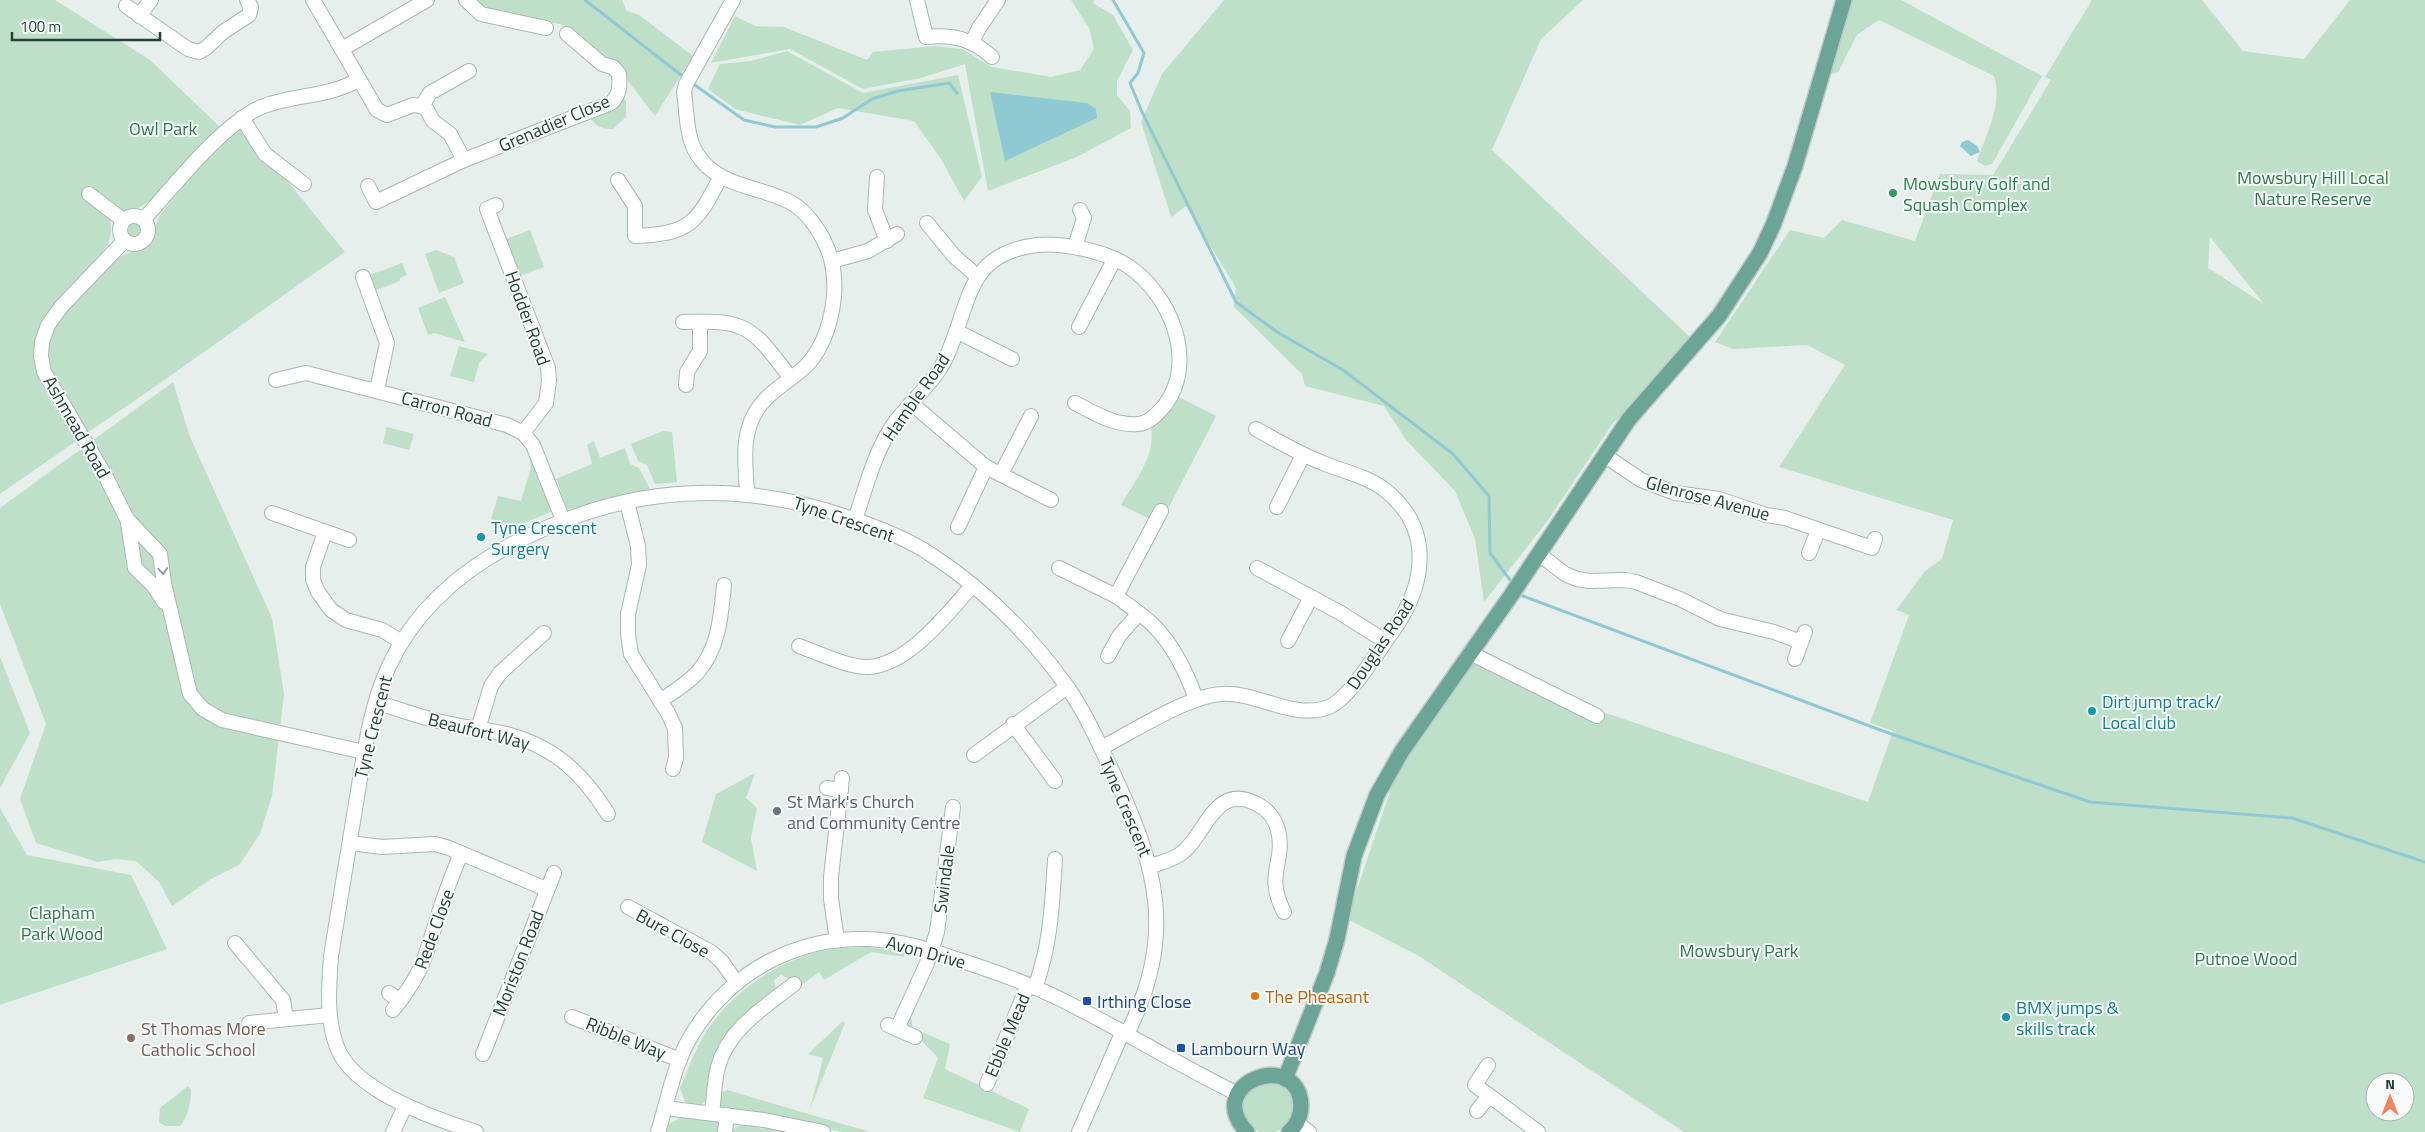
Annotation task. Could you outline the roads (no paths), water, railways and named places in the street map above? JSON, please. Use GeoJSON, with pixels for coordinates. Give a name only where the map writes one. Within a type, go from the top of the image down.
{"type":"FeatureCollection","features":[{"type":"Feature","properties":{"kind":"main road"},"geometry":{"type":"LineString","coordinates":[[1285,1079],[1327,973],[1337,939],[1354,856],[1377,795],[1402,751],[1512,594],[1629,419],[1719,316],[1760,253],[1790,180],[1844,0]]}},
{"type":"Feature","properties":{"kind":"main road"},"geometry":{"type":"LineString","coordinates":[[1247,1132],[1240,1124],[1236,1114],[1238,1094],[1252,1079],[1261,1075],[1272,1074],[1285,1079],[1297,1092],[1301,1102],[1298,1129]]}},
{"type":"Feature","properties":{"kind":"street"},"geometry":{"type":"LineString","coordinates":[[139,16],[151,0]]}},
{"type":"Feature","properties":{"kind":"street"},"geometry":{"type":"LineString","coordinates":[[126,6],[188,49],[199,52],[223,32],[249,15],[251,7],[247,0]]}},
{"type":"Feature","properties":{"kind":"street"},"geometry":{"type":"LineString","coordinates":[[313,0],[377,110],[387,115],[413,105],[422,106],[427,110],[433,122],[450,134],[464,160]]}},
{"type":"Feature","properties":{"kind":"street"},"geometry":{"type":"LineString","coordinates":[[342,49],[427,0]]}},
{"type":"Feature","properties":{"kind":"street"},"geometry":{"type":"LineString","coordinates":[[466,0],[481,14],[546,28]]}},
{"type":"Feature","properties":{"kind":"street"},"geometry":{"type":"LineString","coordinates":[[733,0],[688,80],[684,92],[691,143],[698,156],[722,176],[752,190],[791,203],[807,217],[818,231],[827,246],[832,261],[831,318],[826,336],[818,352],[805,367],[790,377],[764,401],[754,414],[748,430],[746,444],[747,493]]}},
{"type":"Feature","properties":{"kind":"street"},"geometry":{"type":"LineString","coordinates":[[917,0],[926,37],[958,37],[972,42],[992,57]]}},
{"type":"Feature","properties":{"kind":"street"},"geometry":{"type":"LineString","coordinates":[[972,42],[998,0]]}},
{"type":"Feature","properties":{"kind":"street","name":"Grenadier Close"},"geometry":{"type":"LineString","coordinates":[[368,186],[376,202],[464,160],[611,103],[617,97],[620,83],[619,74],[613,67],[602,64],[567,34]]}},
{"type":"Feature","properties":{"kind":"street"},"geometry":{"type":"LineString","coordinates":[[422,106],[430,93],[469,71]]}},
{"type":"Feature","properties":{"kind":"street"},"geometry":{"type":"LineString","coordinates":[[144,219],[220,138],[242,118],[278,101],[328,93],[344,88],[358,80]]}},
{"type":"Feature","properties":{"kind":"street"},"geometry":{"type":"LineString","coordinates":[[242,118],[265,154],[304,184]]}},
{"type":"Feature","properties":{"kind":"street"},"geometry":{"type":"LineString","coordinates":[[618,180],[635,206],[635,236],[676,232],[690,224],[711,196],[722,176]]}},
{"type":"Feature","properties":{"kind":"street"},"geometry":{"type":"LineString","coordinates":[[832,261],[868,251],[892,238],[875,210],[877,177]]}},
{"type":"Feature","properties":{"kind":"street"},"geometry":{"type":"LineString","coordinates":[[89,194],[123,220]]}},
{"type":"Feature","properties":{"kind":"street","name":"Hodder Road"},"geometry":{"type":"LineString","coordinates":[[496,205],[487,209],[548,368],[549,380],[546,402],[524,433]]}},
{"type":"Feature","properties":{"kind":"street"},"geometry":{"type":"LineString","coordinates":[[134,215],[144,219],[148,228],[145,239],[135,244],[124,241],[120,232],[123,220],[134,215]]}},
{"type":"Feature","properties":{"kind":"street"},"geometry":{"type":"LineString","coordinates":[[1075,247],[1086,217]]}},
{"type":"Feature","properties":{"kind":"street"},"geometry":{"type":"LineString","coordinates":[[927,223],[954,256],[978,277]]}},
{"type":"Feature","properties":{"kind":"street","name":"Ashmead Road"},"geometry":{"type":"LineString","coordinates":[[124,241],[57,313],[45,334],[41,356],[44,372],[54,392],[106,477],[127,519],[160,554],[186,685],[190,694],[203,709],[222,720],[364,752]]}},
{"type":"Feature","properties":{"kind":"street","name":"Hamble Road"},"geometry":{"type":"LineString","coordinates":[[855,520],[882,446],[894,423],[938,372],[958,332],[970,292],[978,277],[989,264],[1021,248],[1039,244],[1075,247],[1127,266],[1142,278],[1166,311],[1175,329],[1180,360],[1178,379],[1175,390],[1162,409],[1152,419],[1138,424],[1110,420],[1074,403]]}},
{"type":"Feature","properties":{"kind":"street"},"geometry":{"type":"LineString","coordinates":[[1078,327],[1114,260]]}},
{"type":"Feature","properties":{"kind":"street"},"geometry":{"type":"LineString","coordinates":[[363,277],[387,343],[377,390]]}},
{"type":"Feature","properties":{"kind":"street"},"geometry":{"type":"LineString","coordinates":[[683,322],[738,326],[749,331],[790,377]]}},
{"type":"Feature","properties":{"kind":"street"},"geometry":{"type":"LineString","coordinates":[[686,385],[687,372],[700,351],[700,322]]}},
{"type":"Feature","properties":{"kind":"street"},"geometry":{"type":"LineString","coordinates":[[958,332],[1012,359]]}},
{"type":"Feature","properties":{"kind":"street","name":"Carron Road"},"geometry":{"type":"LineString","coordinates":[[276,380],[306,373],[507,425],[524,433]]}},
{"type":"Feature","properties":{"kind":"street"},"geometry":{"type":"LineString","coordinates":[[911,402],[986,467],[1051,500]]}},
{"type":"Feature","properties":{"kind":"street"},"geometry":{"type":"LineString","coordinates":[[1001,474],[1031,416]]}},
{"type":"Feature","properties":{"kind":"street","name":"Douglas Road"},"geometry":{"type":"LineString","coordinates":[[1101,748],[1196,699],[1232,693],[1297,710],[1312,711],[1331,706],[1346,696],[1404,615],[1417,584],[1420,566],[1415,532],[1409,518],[1385,490],[1366,478],[1303,455],[1256,429]]}},
{"type":"Feature","properties":{"kind":"street"},"geometry":{"type":"LineString","coordinates":[[524,433],[532,445],[563,520]]}},
{"type":"Feature","properties":{"kind":"street"},"geometry":{"type":"LineString","coordinates":[[1277,507],[1303,455]]}},
{"type":"Feature","properties":{"kind":"street","name":"Glenrose Avenue"},"geometry":{"type":"LineString","coordinates":[[1604,455],[1641,480],[1667,490],[1720,499],[1766,516],[1785,518],[1818,531],[1872,548],[1875,539]]}},
{"type":"Feature","properties":{"kind":"street"},"geometry":{"type":"LineString","coordinates":[[958,527],[986,467]]}},
{"type":"Feature","properties":{"kind":"street","name":"Tyne Crescent"},"geometry":{"type":"LineString","coordinates":[[476,1132],[405,1106],[373,1087],[341,1057],[331,1028],[329,1015],[331,956],[364,752],[376,702],[388,667],[402,642],[430,605],[454,580],[490,555],[563,520],[627,502],[707,491],[747,493],[792,500],[885,531],[929,553],[1001,610],[1067,687],[1101,748],[1126,800],[1151,866],[1156,899],[1154,959],[1142,1004],[1125,1033]]}},
{"type":"Feature","properties":{"kind":"street"},"geometry":{"type":"LineString","coordinates":[[627,502],[638,546],[639,565],[628,614],[631,654],[675,728],[671,744],[673,770]]}},
{"type":"Feature","properties":{"kind":"street"},"geometry":{"type":"LineString","coordinates":[[1116,596],[1161,511]]}},
{"type":"Feature","properties":{"kind":"street"},"geometry":{"type":"LineString","coordinates":[[280,513],[349,540]]}},
{"type":"Feature","properties":{"kind":"street","name":"Ashmead Road"},"geometry":{"type":"LineString","coordinates":[[127,519],[135,568],[153,585],[170,610]]}},
{"type":"Feature","properties":{"kind":"street"},"geometry":{"type":"LineString","coordinates":[[1809,553],[1818,531]]}},
{"type":"Feature","properties":{"kind":"street"},"geometry":{"type":"LineString","coordinates":[[325,532],[313,567],[314,580],[318,592],[331,610],[346,620],[382,630],[402,642]]}},
{"type":"Feature","properties":{"kind":"street"},"geometry":{"type":"LineString","coordinates":[[1539,554],[1565,574],[1577,579],[1636,582],[1680,599],[1720,619],[1803,637],[1796,660]]}},
{"type":"Feature","properties":{"kind":"street"},"geometry":{"type":"LineString","coordinates":[[1060,568],[1116,596],[1155,627],[1170,645],[1188,676],[1196,699]]}},
{"type":"Feature","properties":{"kind":"street"},"geometry":{"type":"LineString","coordinates":[[1257,568],[1339,612],[1385,641]]}},
{"type":"Feature","properties":{"kind":"street"},"geometry":{"type":"LineString","coordinates":[[660,701],[698,672],[712,650],[720,623],[724,585]]}},
{"type":"Feature","properties":{"kind":"street"},"geometry":{"type":"LineString","coordinates":[[800,646],[855,665],[869,667],[889,661],[909,651],[972,586]]}},
{"type":"Feature","properties":{"kind":"street"},"geometry":{"type":"LineString","coordinates":[[1288,641],[1311,597]]}},
{"type":"Feature","properties":{"kind":"street"},"geometry":{"type":"LineString","coordinates":[[1108,656],[1119,636],[1139,614]]}},
{"type":"Feature","properties":{"kind":"street"},"geometry":{"type":"LineString","coordinates":[[478,729],[491,686],[500,673],[544,633]]}},
{"type":"Feature","properties":{"kind":"street"},"geometry":{"type":"LineString","coordinates":[[1470,653],[1597,716]]}},
{"type":"Feature","properties":{"kind":"street"},"geometry":{"type":"LineString","coordinates":[[974,755],[1013,724],[1067,687]]}},
{"type":"Feature","properties":{"kind":"street","name":"Beaufort Way"},"geometry":{"type":"LineString","coordinates":[[376,702],[442,722],[509,735],[534,743],[577,771],[591,798],[608,814]]}},
{"type":"Feature","properties":{"kind":"street"},"geometry":{"type":"LineString","coordinates":[[1013,724],[1040,770],[1055,781]]}},
{"type":"Feature","properties":{"kind":"street"},"geometry":{"type":"LineString","coordinates":[[836,786],[831,899],[837,940]]}},
{"type":"Feature","properties":{"kind":"street"},"geometry":{"type":"LineString","coordinates":[[1151,866],[1180,855],[1219,805],[1235,800],[1250,800],[1264,808],[1273,818],[1278,830],[1279,844],[1274,890],[1284,912]]}},
{"type":"Feature","properties":{"kind":"street","name":"Swindale"},"geometry":{"type":"LineString","coordinates":[[915,1037],[892,1027],[932,951],[942,901],[954,807]]}},
{"type":"Feature","properties":{"kind":"street","name":"Moriston Road"},"geometry":{"type":"LineString","coordinates":[[350,843],[382,847],[434,844],[461,853],[546,889]]}},
{"type":"Feature","properties":{"kind":"street","name":"Rede Close"},"geometry":{"type":"LineString","coordinates":[[394,1001],[422,969],[438,915],[461,853]]}},
{"type":"Feature","properties":{"kind":"street"},"geometry":{"type":"LineString","coordinates":[[1031,987],[1044,961],[1050,934],[1054,859]]}},
{"type":"Feature","properties":{"kind":"street","name":"Moriston Road"},"geometry":{"type":"LineString","coordinates":[[483,1054],[495,1040],[546,889],[554,873]]}},
{"type":"Feature","properties":{"kind":"street","name":"Bure Close"},"geometry":{"type":"LineString","coordinates":[[628,907],[711,952],[722,962],[737,983]]}},
{"type":"Feature","properties":{"kind":"street","name":"Avon Drive"},"geometry":{"type":"LineString","coordinates":[[658,1132],[680,1060],[691,1035],[714,1005],[737,983],[762,964],[794,950],[837,940],[868,938],[898,942],[982,967],[1066,1002],[1238,1094]]}},
{"type":"Feature","properties":{"kind":"street"},"geometry":{"type":"LineString","coordinates":[[235,943],[283,1000],[286,1020]]}},
{"type":"Feature","properties":{"kind":"street"},"geometry":{"type":"LineString","coordinates":[[712,1113],[717,1068],[725,1047],[736,1032],[794,984]]}},
{"type":"Feature","properties":{"kind":"street","name":"Ebble Mead"},"geometry":{"type":"LineString","coordinates":[[987,1084],[1031,987]]}},
{"type":"Feature","properties":{"kind":"street"},"geometry":{"type":"LineString","coordinates":[[249,1023],[329,1015]]}},
{"type":"Feature","properties":{"kind":"street","name":"Ribble Way"},"geometry":{"type":"LineString","coordinates":[[572,1017],[680,1060]]}},
{"type":"Feature","properties":{"kind":"street"},"geometry":{"type":"LineString","coordinates":[[1079,1132],[1125,1033]]}},
{"type":"Feature","properties":{"kind":"street"},"geometry":{"type":"LineString","coordinates":[[1488,1065],[1475,1085],[1538,1132]]}},
{"type":"Feature","properties":{"kind":"street"},"geometry":{"type":"LineString","coordinates":[[1477,1111],[1489,1096]]}},
{"type":"Feature","properties":{"kind":"street"},"geometry":{"type":"LineString","coordinates":[[393,1132],[405,1106]]}},
{"type":"Feature","properties":{"kind":"street"},"geometry":{"type":"LineString","coordinates":[[665,1108],[764,1120],[822,1132]]}},
{"type":"Feature","properties":{"kind":"street"},"geometry":{"type":"LineString","coordinates":[[725,1132],[727,1115]]}},
{"type":"Feature","properties":{"kind":"water"},"geometry":{"type":"Polygon","coordinates":[[[990,92],[1087,103],[1096,109],[1097,118],[1005,161],[990,92]]]}},
{"type":"Feature","properties":{"kind":"water"},"geometry":{"type":"Polygon","coordinates":[[[1968,140],[1977,146],[1980,152],[1971,156],[1960,146],[1962,142],[1968,140]]]}},
{"type":"Feature","properties":{"kind":"waterway"},"geometry":{"type":"LineString","coordinates":[[585,0],[685,78]]}},
{"type":"Feature","properties":{"kind":"waterway"},"geometry":{"type":"LineString","coordinates":[[1113,0],[1144,53],[1138,73],[1130,83],[1142,112],[1236,302],[1277,332],[1343,370],[1453,454],[1489,496],[1490,553],[1513,584]]}},
{"type":"Feature","properties":{"kind":"waterway"},"geometry":{"type":"LineString","coordinates":[[692,83],[744,120],[775,127],[816,127],[843,118],[872,99],[898,91],[949,83],[957,93]]}},
{"type":"Feature","properties":{"kind":"waterway"},"geometry":{"type":"LineString","coordinates":[[1519,591],[1523,596],[1883,731],[2090,802],[2292,818],[2425,862]]}},
{"type":"Feature","properties":{"kind":"place","name":"Mowsbury Golf and Squash Complex"},"geometry":{"type":"Point","coordinates":[1893,193]}},
{"type":"Feature","properties":{"kind":"place","name":"Tyne Crescent Surgery"},"geometry":{"type":"Point","coordinates":[481,537]}},
{"type":"Feature","properties":{"kind":"place","name":"Dirt jump track/ Local club"},"geometry":{"type":"Point","coordinates":[2092,711]}},
{"type":"Feature","properties":{"kind":"place","name":"St Mark's Church and Community Centre"},"geometry":{"type":"Point","coordinates":[777,811]}},
{"type":"Feature","properties":{"kind":"place","name":"The Pheasant"},"geometry":{"type":"Point","coordinates":[1255,996]}},
{"type":"Feature","properties":{"kind":"place","name":"Irthing Close"},"geometry":{"type":"Point","coordinates":[1087,1001]}},
{"type":"Feature","properties":{"kind":"place","name":"BMX jumps & skills track"},"geometry":{"type":"Point","coordinates":[2006,1017]}},
{"type":"Feature","properties":{"kind":"place","name":"St Thomas More Catholic School"},"geometry":{"type":"Point","coordinates":[131,1038]}},
{"type":"Feature","properties":{"kind":"place","name":"Lambourn Way"},"geometry":{"type":"Point","coordinates":[1181,1048]}},
{"type":"Feature","properties":{"kind":"park label","name":"Owl Park"},"geometry":{"type":"Point","coordinates":[163,128]}},
{"type":"Feature","properties":{"kind":"park label","name":"Mowsbury Hill Local Nature Reserve"},"geometry":{"type":"Point","coordinates":[2313,187]}},
{"type":"Feature","properties":{"kind":"park label","name":"Clapham Park Wood"},"geometry":{"type":"Point","coordinates":[62,922]}},
{"type":"Feature","properties":{"kind":"park label","name":"Mowsbury Park"},"geometry":{"type":"Point","coordinates":[1739,950]}},
{"type":"Feature","properties":{"kind":"park label","name":"Putnoe Wood"},"geometry":{"type":"Point","coordinates":[2246,958]}}]}
